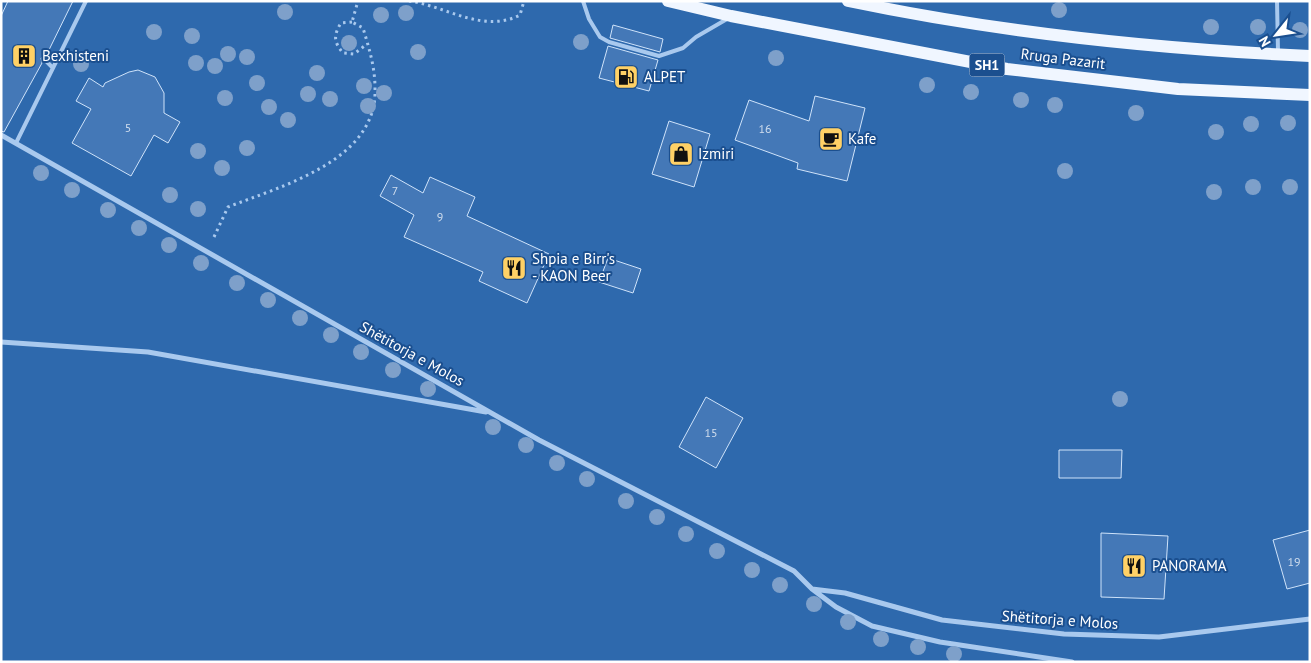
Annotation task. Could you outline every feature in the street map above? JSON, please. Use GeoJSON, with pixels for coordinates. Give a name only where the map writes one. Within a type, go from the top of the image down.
{"type":"FeatureCollection","features":[{"type":"Feature","properties":{"kind":"main road","name":"Rruga Pazarit"},"geometry":{"type":"LineString","coordinates":[[668,1],[730,16],[1007,69],[1178,89],[1310,95]]}},
{"type":"Feature","properties":{"kind":"main road","name":"Rruga Pazarit"},"geometry":{"type":"LineString","coordinates":[[848,1],[1057,36],[1178,49],[1310,56]]}},
{"type":"Feature","properties":{"kind":"street","name":"Shëtitorja e Molos"},"geometry":{"type":"LineString","coordinates":[[1,134],[491,413],[794,572],[836,608],[872,626],[940,642],[1072,662]]}},
{"type":"Feature","properties":{"kind":"street"},"geometry":{"type":"LineString","coordinates":[[1,342],[148,352],[491,413]]}},
{"type":"Feature","properties":{"kind":"street","name":"Shëtitorja e Molos"},"geometry":{"type":"LineString","coordinates":[[812,589],[845,593],[942,620],[1064,634],[1159,637],[1310,619]]}},
{"type":"Feature","properties":{"kind":"lane"},"geometry":{"type":"LineString","coordinates":[[16,143],[86,1]]}},
{"type":"Feature","properties":{"kind":"lane"},"geometry":{"type":"LineString","coordinates":[[583,1],[589,19],[600,37],[609,42],[659,56],[683,48],[696,37],[730,16]]}},
{"type":"Feature","properties":{"kind":"lane"},"geometry":{"type":"LineString","coordinates":[[1278,1],[1278,54]]}},
{"type":"Feature","properties":{"kind":"lane"},"geometry":{"type":"LineString","coordinates":[[44,59],[53,68]]}},
{"type":"Feature","properties":{"kind":"path"},"geometry":{"type":"LineString","coordinates":[[352,22],[358,1]]}},
{"type":"Feature","properties":{"kind":"path"},"geometry":{"type":"LineString","coordinates":[[409,1],[422,3],[475,20],[491,22],[507,21],[520,15],[524,1]]}},
{"type":"Feature","properties":{"kind":"path"},"geometry":{"type":"LineString","coordinates":[[206,252],[228,208],[276,190],[325,165],[346,152],[359,136],[372,112],[376,90],[373,63],[368,44],[363,28],[352,22],[340,23],[334,33],[335,43],[343,53],[354,54],[368,44]]}},
{"type":"Feature","properties":{"kind":"shaded area"},"geometry":{"type":"Polygon","coordinates":[[[1,1],[1310,1],[1310,662],[1,662],[1,1]]]}},
{"type":"Feature","properties":{"kind":"building","name":"Bexhisteni"},"geometry":{"type":"Polygon","coordinates":[[[8,1],[73,1],[46,56],[41,58],[42,63],[4,132],[1,131],[1,16],[8,1]]]}},
{"type":"Feature","properties":{"kind":"building"},"geometry":{"type":"Polygon","coordinates":[[[613,25],[663,39],[660,52],[610,38],[613,25]]]}},
{"type":"Feature","properties":{"kind":"building"},"geometry":{"type":"Polygon","coordinates":[[[608,46],[658,60],[649,91],[599,78],[608,46]]]}},
{"type":"Feature","properties":{"kind":"building"},"geometry":{"type":"Polygon","coordinates":[[[138,70],[155,77],[164,93],[164,113],[180,122],[168,143],[154,135],[131,176],[72,143],[91,109],[76,101],[89,78],[103,87],[105,83],[138,70]]]}},
{"type":"Feature","properties":{"kind":"building"},"geometry":{"type":"Polygon","coordinates":[[[815,96],[865,108],[847,181],[797,169],[798,163],[735,140],[749,100],[809,121],[815,96]]]}},
{"type":"Feature","properties":{"kind":"building","name":"Izmiri"},"geometry":{"type":"Polygon","coordinates":[[[669,121],[710,134],[694,187],[652,174],[669,121]]]}},
{"type":"Feature","properties":{"kind":"building"},"geometry":{"type":"Polygon","coordinates":[[[391,175],[423,193],[430,177],[475,197],[467,216],[549,254],[527,303],[479,281],[483,272],[404,237],[414,215],[380,196],[391,175]]]}},
{"type":"Feature","properties":{"kind":"building"},"geometry":{"type":"Polygon","coordinates":[[[608,258],[641,269],[633,293],[599,282],[608,258]]]}},
{"type":"Feature","properties":{"kind":"building"},"geometry":{"type":"Polygon","coordinates":[[[706,397],[743,418],[716,468],[679,447],[706,397]]]}},
{"type":"Feature","properties":{"kind":"building"},"geometry":{"type":"Polygon","coordinates":[[[1059,450],[1122,450],[1121,478],[1059,478],[1059,450]]]}},
{"type":"Feature","properties":{"kind":"building"},"geometry":{"type":"Polygon","coordinates":[[[1310,530],[1310,583],[1287,589],[1273,540],[1310,530]]]}},
{"type":"Feature","properties":{"kind":"building","name":"PANORAMA"},"geometry":{"type":"Polygon","coordinates":[[[1101,533],[1168,536],[1164,599],[1101,597],[1101,533]]]}},
{"type":"Feature","properties":{"kind":"place","name":"Bexhisteni"},"geometry":{"type":"Point","coordinates":[24,56]}},
{"type":"Feature","properties":{"kind":"place","name":"ALPET"},"geometry":{"type":"Point","coordinates":[626,77]}},
{"type":"Feature","properties":{"kind":"place","name":"Kafe"},"geometry":{"type":"Point","coordinates":[831,139]}},
{"type":"Feature","properties":{"kind":"place","name":"Izmiri"},"geometry":{"type":"Point","coordinates":[681,154]}},
{"type":"Feature","properties":{"kind":"place","name":"Shpia e Birr's - KAON Beer"},"geometry":{"type":"Point","coordinates":[514,268]}},
{"type":"Feature","properties":{"kind":"place","name":"PANORAMA"},"geometry":{"type":"Point","coordinates":[1134,566]}}]}
